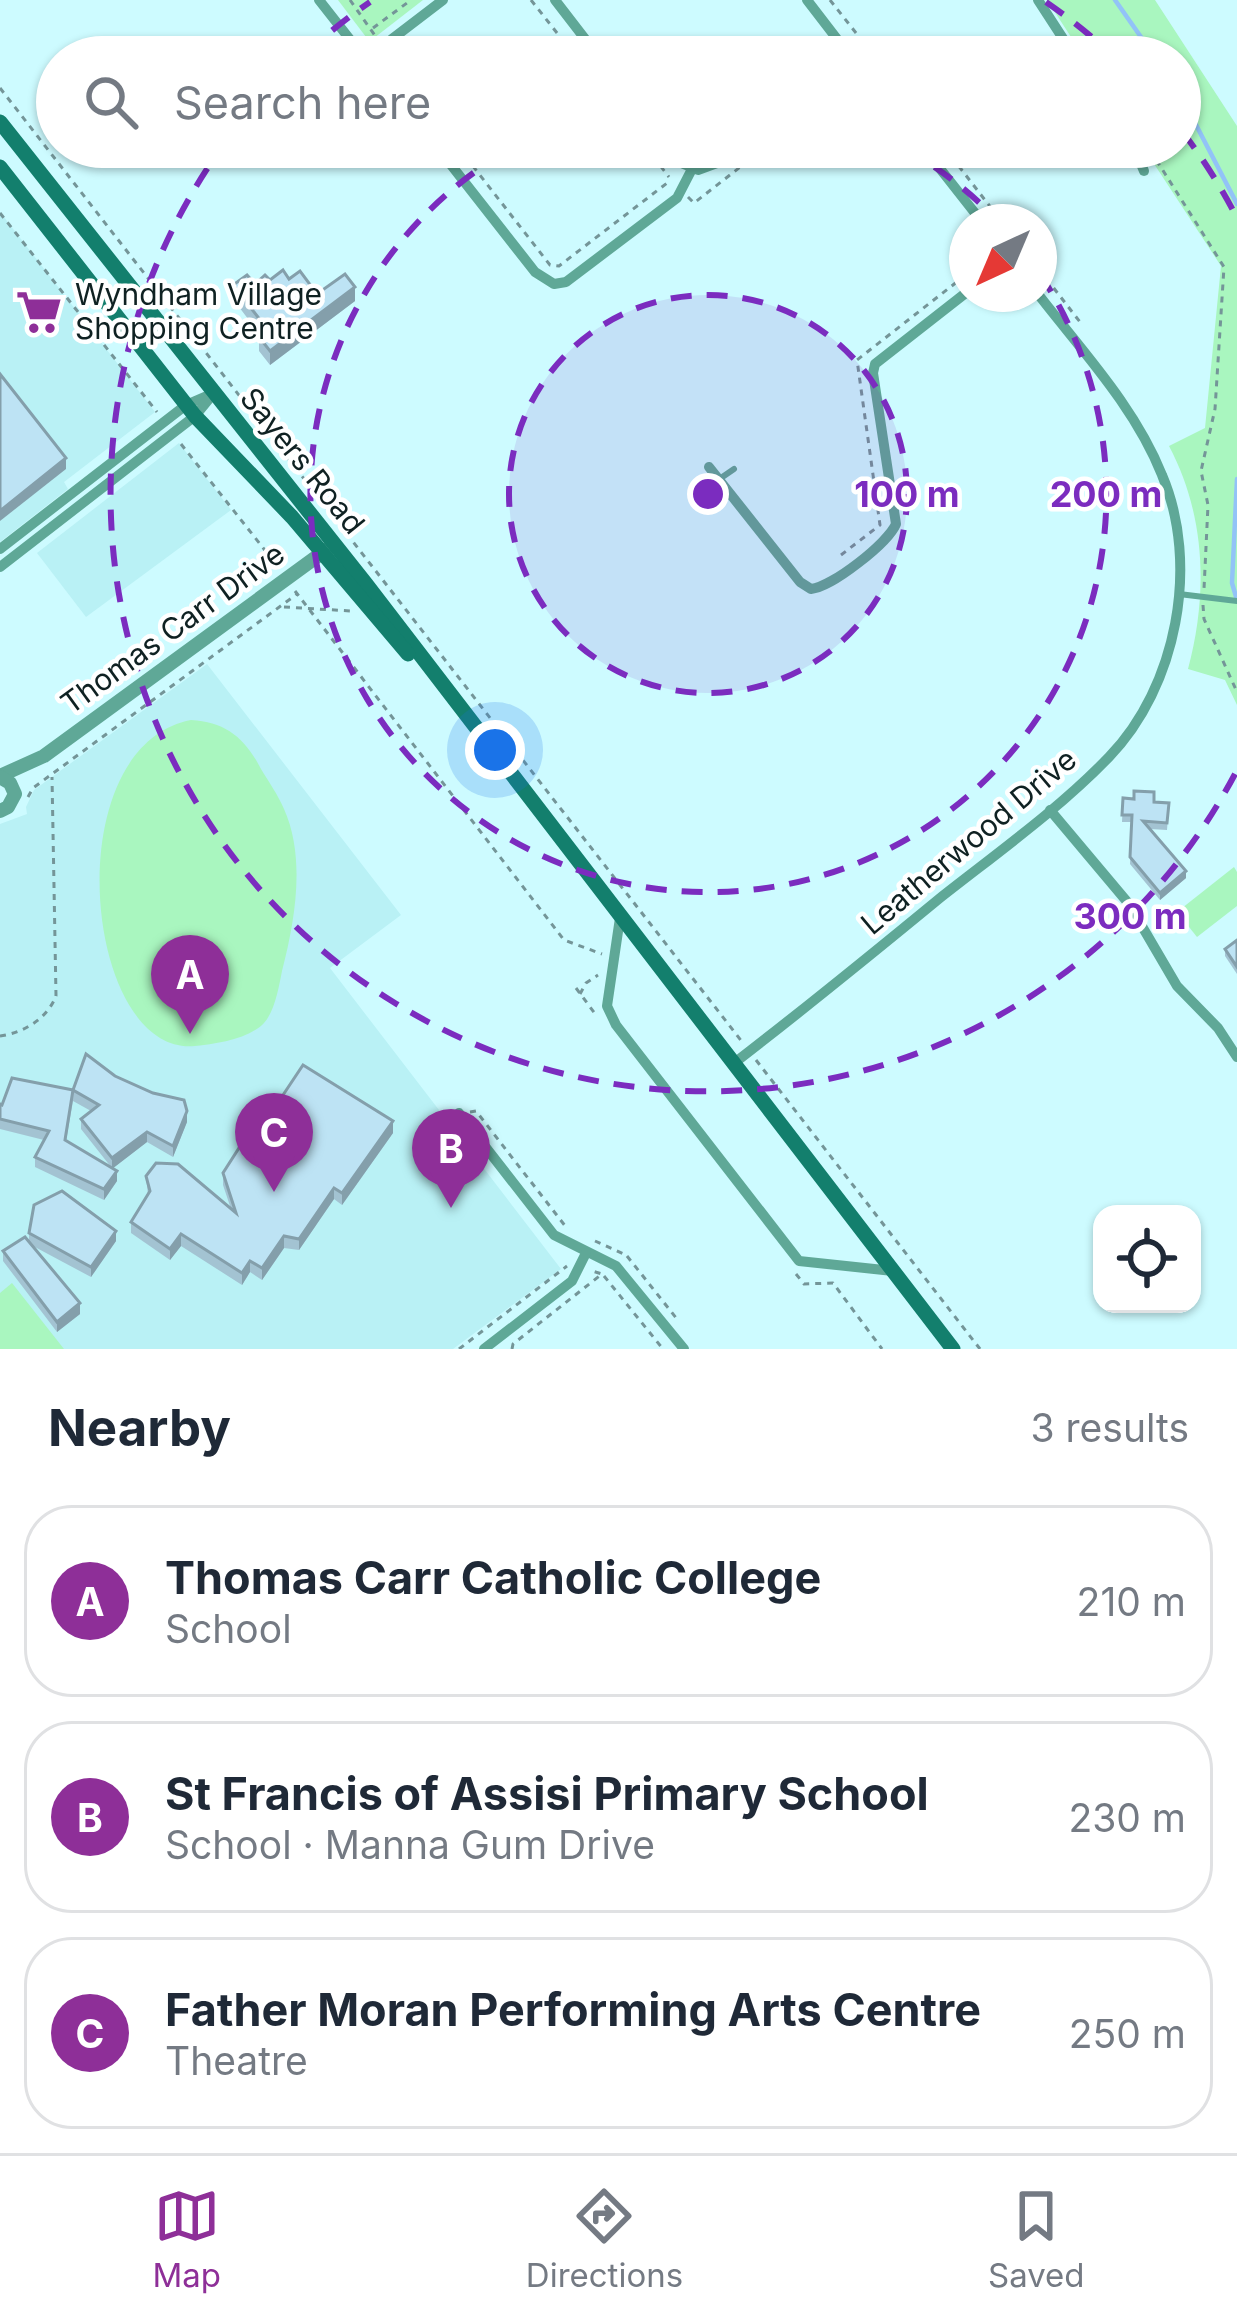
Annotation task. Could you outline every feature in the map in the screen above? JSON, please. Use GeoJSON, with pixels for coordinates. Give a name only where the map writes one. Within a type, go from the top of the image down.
{"type":"FeatureCollection","features":[{"type":"Feature","properties":{"kind":"main road","name":"Sayers Road"},"geometry":{"type":"LineString","coordinates":[[0,122],[213,394],[363,602],[470,723]]}},
{"type":"Feature","properties":{"kind":"main road","name":"Sayers Road"},"geometry":{"type":"LineString","coordinates":[[0,167],[190,410],[328,549],[373,579],[470,723],[893,1271],[943,1345]]}},
{"type":"Feature","properties":{"kind":"street"},"geometry":{"type":"LineString","coordinates":[[319,0],[347,36]]}},
{"type":"Feature","properties":{"kind":"street"},"geometry":{"type":"LineString","coordinates":[[403,36],[443,0]]}},
{"type":"Feature","properties":{"kind":"street"},"geometry":{"type":"LineString","coordinates":[[555,0],[583,36]]}},
{"type":"Feature","properties":{"kind":"street"},"geometry":{"type":"LineString","coordinates":[[807,0],[835,36]]}},
{"type":"Feature","properties":{"kind":"street"},"geometry":{"type":"LineString","coordinates":[[1038,0],[1061,36]]}},
{"type":"Feature","properties":{"kind":"street"},"geometry":{"type":"LineString","coordinates":[[453,168],[535,272],[554,284],[566,281],[677,198],[692,169],[699,168]]}},
{"type":"Feature","properties":{"kind":"street"},"geometry":{"type":"LineString","coordinates":[[939,168],[968,204]]}},
{"type":"Feature","properties":{"kind":"street"},"geometry":{"type":"LineString","coordinates":[[709,466],[800,582],[812,590],[824,587],[894,530],[879,372],[893,351],[949,306]]}},
{"type":"Feature","properties":{"kind":"street","name":"Leatherwood Drive"},"geometry":{"type":"LineString","coordinates":[[733,1064],[1050,810],[1112,754],[1150,698],[1170,642],[1179,594],[1181,542],[1164,477],[1126,409],[1052,312]]}},
{"type":"Feature","properties":{"kind":"street"},"geometry":{"type":"LineString","coordinates":[[0,549],[213,394]]}},
{"type":"Feature","properties":{"kind":"street"},"geometry":{"type":"LineString","coordinates":[[0,567],[168,427]]}},
{"type":"Feature","properties":{"kind":"street","name":"Thomas Carr Drive"},"geometry":{"type":"LineString","coordinates":[[0,776],[44,756],[328,549]]}},
{"type":"Feature","properties":{"kind":"street","name":"Thomas Carr Drive"},"geometry":{"type":"LineString","coordinates":[[0,811],[19,800],[44,756]]}},
{"type":"Feature","properties":{"kind":"street"},"geometry":{"type":"LineString","coordinates":[[0,776],[10,782],[19,800]]}},
{"type":"Feature","properties":{"kind":"street"},"geometry":{"type":"LineString","coordinates":[[1050,810],[1129,904],[1177,986],[1218,1028],[1237,1057]]}},
{"type":"Feature","properties":{"kind":"street"},"geometry":{"type":"LineString","coordinates":[[620,918],[607,1013],[630,1043],[799,1261],[893,1271]]}},
{"type":"Feature","properties":{"kind":"street"},"geometry":{"type":"LineString","coordinates":[[459,1113],[554,1234],[626,1275],[684,1349]]}},
{"type":"Feature","properties":{"kind":"street"},"geometry":{"type":"LineString","coordinates":[[488,1348],[572,1281],[586,1253]]}},
{"type":"Feature","properties":{"kind":"lane"},"geometry":{"type":"LineString","coordinates":[[702,491],[734,469]]}},
{"type":"Feature","properties":{"kind":"lane"},"geometry":{"type":"LineString","coordinates":[[1179,594],[1237,601]]}},
{"type":"Feature","properties":{"kind":"path"},"geometry":{"type":"LineString","coordinates":[[350,0],[375,36]]}},
{"type":"Feature","properties":{"kind":"path"},"geometry":{"type":"LineString","coordinates":[[372,29],[411,0]]}},
{"type":"Feature","properties":{"kind":"path"},"geometry":{"type":"LineString","coordinates":[[531,0],[559,36]]}},
{"type":"Feature","properties":{"kind":"path"},"geometry":{"type":"LineString","coordinates":[[830,0],[858,36]]}},
{"type":"Feature","properties":{"kind":"path"},"geometry":{"type":"LineString","coordinates":[[0,88],[36,135]]}},
{"type":"Feature","properties":{"kind":"path"},"geometry":{"type":"LineString","coordinates":[[61,168],[373,579],[980,1349]]}},
{"type":"Feature","properties":{"kind":"path"},"geometry":{"type":"LineString","coordinates":[[474,168],[550,265],[559,266],[671,180]]}},
{"type":"Feature","properties":{"kind":"path"},"geometry":{"type":"LineString","coordinates":[[960,168],[988,204]]}},
{"type":"Feature","properties":{"kind":"path"},"geometry":{"type":"LineString","coordinates":[[1161,168],[1225,267],[1215,409],[1201,471],[1208,505],[1204,619],[1237,692]]}},
{"type":"Feature","properties":{"kind":"path"},"geometry":{"type":"LineString","coordinates":[[0,213],[563,940],[602,953],[598,978],[586,983],[580,994]]}},
{"type":"Feature","properties":{"kind":"path"},"geometry":{"type":"LineString","coordinates":[[1057,292],[1080,322]]}},
{"type":"Feature","properties":{"kind":"path"},"geometry":{"type":"LineString","coordinates":[[19,800],[297,594]]}},
{"type":"Feature","properties":{"kind":"path"},"geometry":{"type":"LineString","coordinates":[[279,607],[348,613],[363,602]]}},
{"type":"Feature","properties":{"kind":"path"},"geometry":{"type":"LineString","coordinates":[[0,1036],[28,1027],[51,1008],[56,996],[52,774]]}},
{"type":"Feature","properties":{"kind":"path"},"geometry":{"type":"LineString","coordinates":[[459,1113],[476,1111],[568,1231]]}},
{"type":"Feature","properties":{"kind":"path"},"geometry":{"type":"LineString","coordinates":[[587,1238],[626,1255]]}},
{"type":"Feature","properties":{"kind":"path"},"geometry":{"type":"LineString","coordinates":[[602,1274],[663,1349]]}},
{"type":"Feature","properties":{"kind":"shaded area","name":"Wyndham Village Shopping Centre"},"geometry":{"type":"Polygon","coordinates":[[[0,212],[155,412],[64,482],[68,489],[0,542],[0,212]]]}},
{"type":"Feature","properties":{"kind":"shaded area"},"geometry":{"type":"Polygon","coordinates":[[[179,443],[231,510],[86,617],[37,553],[179,443]]]}},
{"type":"Feature","properties":{"kind":"shaded area"},"geometry":{"type":"Polygon","coordinates":[[[207,664],[401,915],[330,968],[561,1269],[453,1349],[0,1349],[0,824],[27,814],[34,790],[207,664]]]}},
{"type":"Feature","properties":{"kind":"green space"},"geometry":{"type":"Polygon","coordinates":[[[338,0],[423,0],[377,36],[365,36],[338,0]]]}},
{"type":"Feature","properties":{"kind":"green space"},"geometry":{"type":"Polygon","coordinates":[[[1047,0],[1155,0],[1178,36],[1070,36],[1047,0]]]}},
{"type":"Feature","properties":{"kind":"green space"},"geometry":{"type":"Polygon","coordinates":[[[1201,71],[1237,126],[1237,705],[1225,680],[1188,669],[1199,612],[1200,556],[1190,500],[1169,446],[1205,428],[1221,266],[1157,168],[1201,168],[1201,71]]]}},
{"type":"Feature","properties":{"kind":"green space"},"geometry":{"type":"Polygon","coordinates":[[[191,720],[224,728],[248,749],[284,809],[296,869],[291,931],[268,1018],[241,1037],[195,1046],[157,1036],[128,1004],[109,955],[100,897],[103,838],[118,784],[147,742],[191,720]]]}},
{"type":"Feature","properties":{"kind":"green space"},"geometry":{"type":"Polygon","coordinates":[[[1234,867],[1237,906],[1197,937],[1177,912],[1234,867]]]}},
{"type":"Feature","properties":{"kind":"green space"},"geometry":{"type":"Polygon","coordinates":[[[12,1283],[64,1349],[0,1349],[0,1293],[12,1283]]]}},
{"type":"Feature","properties":{"kind":"building"},"geometry":{"type":"Polygon","coordinates":[[[283,270],[289,279],[300,271],[317,294],[345,274],[355,287],[270,351],[259,337],[268,330],[233,285],[247,275],[255,284],[265,275],[270,280],[283,270]]]}},
{"type":"Feature","properties":{"kind":"building"},"geometry":{"type":"Polygon","coordinates":[[[0,374],[66,458],[0,511],[0,374]]]}},
{"type":"Feature","properties":{"kind":"building"},"geometry":{"type":"Polygon","coordinates":[[[1134,791],[1154,792],[1154,802],[1169,803],[1167,823],[1143,821],[1186,871],[1160,893],[1130,857],[1132,815],[1122,815],[1123,798],[1134,799],[1134,791]]]}},
{"type":"Feature","properties":{"kind":"building"},"geometry":{"type":"Polygon","coordinates":[[[1237,940],[1237,967],[1225,949],[1237,940]]]}},
{"type":"Feature","properties":{"kind":"building"},"geometry":{"type":"Polygon","coordinates":[[[86,1054],[115,1076],[184,1100],[187,1111],[173,1146],[147,1132],[112,1158],[81,1119],[99,1105],[73,1090],[86,1054]]]}},
{"type":"Feature","properties":{"kind":"building"},"geometry":{"type":"Polygon","coordinates":[[[303,1065],[393,1121],[342,1193],[334,1188],[299,1239],[284,1236],[262,1268],[250,1261],[242,1273],[181,1234],[170,1249],[131,1222],[150,1191],[146,1176],[156,1163],[178,1164],[236,1213],[223,1173],[262,1112],[269,1116],[303,1065]]]}},
{"type":"Feature","properties":{"kind":"building"},"geometry":{"type":"Polygon","coordinates":[[[12,1078],[73,1090],[65,1140],[117,1171],[104,1189],[35,1157],[49,1131],[0,1119],[0,1104],[12,1078]]]}},
{"type":"Feature","properties":{"kind":"building"},"geometry":{"type":"Polygon","coordinates":[[[62,1191],[116,1231],[91,1267],[29,1233],[34,1205],[62,1191]]]}},
{"type":"Feature","properties":{"kind":"building"},"geometry":{"type":"Polygon","coordinates":[[[25,1237],[80,1303],[57,1322],[3,1251],[25,1237]]]}},
{"type":"Feature","properties":{"kind":"waterway"},"geometry":{"type":"LineString","coordinates":[[1115,0],[1140,36]]}},
{"type":"Feature","properties":{"kind":"waterway"},"geometry":{"type":"LineString","coordinates":[[1201,135],[1237,204]]}},
{"type":"Feature","properties":{"kind":"waterway"},"geometry":{"type":"LineString","coordinates":[[1237,479],[1232,583],[1237,600]]}},
{"type":"Feature","properties":{"kind":"place","name":"Wyndham Village Shopping Centre"},"geometry":{"type":"Point","coordinates":[39,312]}},
{"type":"Feature","properties":{"kind":"place","name":"Thomas Carr Catholic College"},"geometry":{"type":"Point","coordinates":[190,1034]}},
{"type":"Feature","properties":{"kind":"place","name":"Father Moran Performing Arts Centre"},"geometry":{"type":"Point","coordinates":[274,1192]}},
{"type":"Feature","properties":{"kind":"place","name":"St Francis of Assisi Primary School"},"geometry":{"type":"Point","coordinates":[451,1208]}}]}
